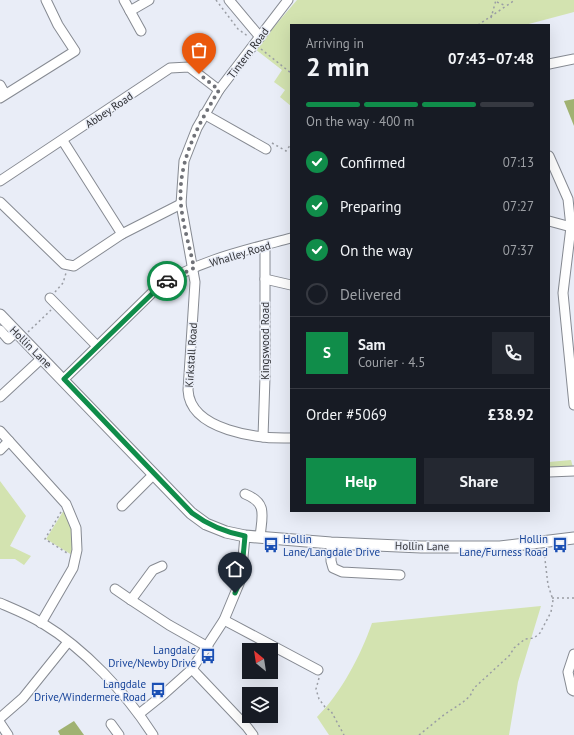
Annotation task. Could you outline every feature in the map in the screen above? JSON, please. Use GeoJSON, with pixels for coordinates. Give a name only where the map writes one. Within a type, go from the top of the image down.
{"type":"FeatureCollection","features":[{"type":"Feature","properties":{"kind":"main road","name":"Hollin Lane"},"geometry":{"type":"LineString","coordinates":[[0,315],[64,379],[192,513],[206,524],[226,532],[245,536],[331,543],[421,547],[492,547],[574,538]]}},
{"type":"Feature","properties":{"kind":"street"},"geometry":{"type":"LineString","coordinates":[[0,84],[3,96],[75,51],[58,25],[46,0]]}},
{"type":"Feature","properties":{"kind":"street"},"geometry":{"type":"LineString","coordinates":[[124,0],[141,31]]}},
{"type":"Feature","properties":{"kind":"street"},"geometry":{"type":"LineString","coordinates":[[130,11],[149,0]]}},
{"type":"Feature","properties":{"kind":"street"},"geometry":{"type":"LineString","coordinates":[[229,0],[257,41]]}},
{"type":"Feature","properties":{"kind":"street","name":"Tintern Road"},"geometry":{"type":"LineString","coordinates":[[194,268],[181,204],[184,162],[204,114],[219,90],[288,0]]}},
{"type":"Feature","properties":{"kind":"street"},"geometry":{"type":"LineString","coordinates":[[550,64],[574,59]]}},
{"type":"Feature","properties":{"kind":"street","name":"Abbey Road"},"geometry":{"type":"LineString","coordinates":[[0,181],[63,141],[170,68],[188,67],[219,90]]}},
{"type":"Feature","properties":{"kind":"street"},"geometry":{"type":"LineString","coordinates":[[204,114],[266,149]]}},
{"type":"Feature","properties":{"kind":"street"},"geometry":{"type":"LineString","coordinates":[[63,141],[122,234]]}},
{"type":"Feature","properties":{"kind":"street"},"geometry":{"type":"LineString","coordinates":[[550,158],[568,199],[571,227],[563,293],[574,405]]}},
{"type":"Feature","properties":{"kind":"street"},"geometry":{"type":"LineString","coordinates":[[0,202],[64,264],[74,266],[122,234],[181,204]]}},
{"type":"Feature","properties":{"kind":"street"},"geometry":{"type":"LineString","coordinates":[[550,221],[571,227]]}},
{"type":"Feature","properties":{"kind":"street","name":"Whalley Road"},"geometry":{"type":"LineString","coordinates":[[64,379],[158,288],[194,268],[290,238]]}},
{"type":"Feature","properties":{"kind":"street","name":"Kingswood Road"},"geometry":{"type":"LineString","coordinates":[[263,437],[265,378],[265,245]]}},
{"type":"Feature","properties":{"kind":"street","name":"Kirkstall Road"},"geometry":{"type":"LineString","coordinates":[[194,268],[195,289],[188,390],[190,403],[201,415],[220,426],[241,433],[263,437],[290,438]]}},
{"type":"Feature","properties":{"kind":"street"},"geometry":{"type":"LineString","coordinates":[[265,279],[290,285]]}},
{"type":"Feature","properties":{"kind":"street"},"geometry":{"type":"LineString","coordinates":[[53,301],[97,346]]}},
{"type":"Feature","properties":{"kind":"street"},"geometry":{"type":"LineString","coordinates":[[0,330],[8,339],[19,335]]}},
{"type":"Feature","properties":{"kind":"street"},"geometry":{"type":"LineString","coordinates":[[0,397],[42,358]]}},
{"type":"Feature","properties":{"kind":"street"},"geometry":{"type":"LineString","coordinates":[[0,431],[66,504],[76,528],[78,539],[76,558],[69,576],[42,623]]}},
{"type":"Feature","properties":{"kind":"street"},"geometry":{"type":"LineString","coordinates":[[0,450],[9,441]]}},
{"type":"Feature","properties":{"kind":"street"},"geometry":{"type":"LineString","coordinates":[[550,472],[574,472]]}},
{"type":"Feature","properties":{"kind":"street"},"geometry":{"type":"LineString","coordinates":[[122,506],[154,474]]}},
{"type":"Feature","properties":{"kind":"street"},"geometry":{"type":"LineString","coordinates":[[245,494],[255,499],[263,510],[260,537]]}},
{"type":"Feature","properties":{"kind":"street"},"geometry":{"type":"LineString","coordinates":[[139,714],[192,669],[208,647],[224,620],[241,579],[245,536]]}},
{"type":"Feature","properties":{"kind":"street"},"geometry":{"type":"LineString","coordinates":[[331,543],[331,561],[333,568],[342,572],[400,575]]}},
{"type":"Feature","properties":{"kind":"street"},"geometry":{"type":"LineString","coordinates":[[131,600],[153,570],[162,566]]}},
{"type":"Feature","properties":{"kind":"street"},"geometry":{"type":"LineString","coordinates":[[115,589],[169,625],[208,647]]}},
{"type":"Feature","properties":{"kind":"street"},"geometry":{"type":"LineString","coordinates":[[0,604],[42,623],[68,642],[111,681],[139,714],[151,734]]}},
{"type":"Feature","properties":{"kind":"street"},"geometry":{"type":"LineString","coordinates":[[224,620],[318,670]]}},
{"type":"Feature","properties":{"kind":"street"},"geometry":{"type":"LineString","coordinates":[[0,718],[23,698],[68,642]]}},
{"type":"Feature","properties":{"kind":"street"},"geometry":{"type":"LineString","coordinates":[[574,654],[568,672],[572,690],[574,691]]}},
{"type":"Feature","properties":{"kind":"street"},"geometry":{"type":"LineString","coordinates":[[192,669],[253,735]]}},
{"type":"Feature","properties":{"kind":"street"},"geometry":{"type":"LineString","coordinates":[[0,723],[8,735]]}},
{"type":"Feature","properties":{"kind":"street"},"geometry":{"type":"LineString","coordinates":[[111,724],[119,735]]}},
{"type":"Feature","properties":{"kind":"path"},"geometry":{"type":"LineString","coordinates":[[216,0],[238,29],[257,41],[290,72]]}},
{"type":"Feature","properties":{"kind":"path"},"geometry":{"type":"LineString","coordinates":[[480,24],[491,18],[515,0]]}},
{"type":"Feature","properties":{"kind":"path"},"geometry":{"type":"LineString","coordinates":[[491,18],[496,1],[506,6]]}},
{"type":"Feature","properties":{"kind":"path"},"geometry":{"type":"LineString","coordinates":[[266,149],[286,151],[290,145]]}},
{"type":"Feature","properties":{"kind":"path"},"geometry":{"type":"LineString","coordinates":[[19,335],[53,301],[63,283],[69,265]]}},
{"type":"Feature","properties":{"kind":"path"},"geometry":{"type":"LineString","coordinates":[[66,504],[44,539],[76,558]]}},
{"type":"Feature","properties":{"kind":"path"},"geometry":{"type":"LineString","coordinates":[[419,735],[470,696],[474,688],[510,655],[514,648],[525,639],[534,638],[540,633],[551,612],[552,598],[548,585],[543,542]]}},
{"type":"Feature","properties":{"kind":"path"},"geometry":{"type":"LineString","coordinates":[[552,598],[574,598]]}},
{"type":"Feature","properties":{"kind":"path"},"geometry":{"type":"LineString","coordinates":[[318,670],[320,680],[316,689],[319,699],[324,707],[331,711],[344,735]]}},
{"type":"Feature","properties":{"kind":"green space"},"geometry":{"type":"Polygon","coordinates":[[[297,0],[574,0],[574,12],[529,24],[290,24],[290,105],[280,97],[285,90],[274,82],[282,70],[255,49],[297,0]]]}},
{"type":"Feature","properties":{"kind":"green space"},"geometry":{"type":"Polygon","coordinates":[[[574,99],[574,126],[564,101],[574,99]]]}},
{"type":"Feature","properties":{"kind":"green space"},"geometry":{"type":"Polygon","coordinates":[[[571,460],[574,471],[550,474],[550,462],[571,460]]]}},
{"type":"Feature","properties":{"kind":"green space"},"geometry":{"type":"Polygon","coordinates":[[[0,481],[26,516],[10,546],[31,556],[24,565],[15,559],[0,559],[0,481]]]}},
{"type":"Feature","properties":{"kind":"green space"},"geometry":{"type":"Polygon","coordinates":[[[64,510],[72,526],[72,555],[46,539],[64,510]]]}},
{"type":"Feature","properties":{"kind":"green space"},"geometry":{"type":"Polygon","coordinates":[[[541,606],[518,682],[509,735],[329,735],[317,717],[342,685],[362,648],[372,623],[541,606]]]}},
{"type":"Feature","properties":{"kind":"green space"},"geometry":{"type":"Polygon","coordinates":[[[74,721],[84,735],[60,735],[58,731],[74,721]]]}},
{"type":"Feature","properties":{"kind":"way so far"},"geometry":{"type":"LineString","coordinates":[[167,281],[194,268],[181,204],[184,162],[197,128],[219,90],[199,74]]}},
{"type":"Feature","properties":{"kind":"place","name":"Hollin Lane/Langdale Drive"},"geometry":{"type":"Point","coordinates":[271,545]}},
{"type":"Feature","properties":{"kind":"place","name":"Hollin Lane/Furness Road"},"geometry":{"type":"Point","coordinates":[560,545]}},
{"type":"Feature","properties":{"kind":"place","name":"Langdale Drive/Newby Drive"},"geometry":{"type":"Point","coordinates":[208,656]}},
{"type":"Feature","properties":{"kind":"place","name":"Langdale Drive/Windermere Road"},"geometry":{"type":"Point","coordinates":[158,690]}},
{"type":"Feature","properties":{"kind":"route"},"geometry":{"type":"LineString","coordinates":[[167,281],[64,379],[192,513],[206,524],[226,532],[245,536],[241,579],[235,593]]}}]}
